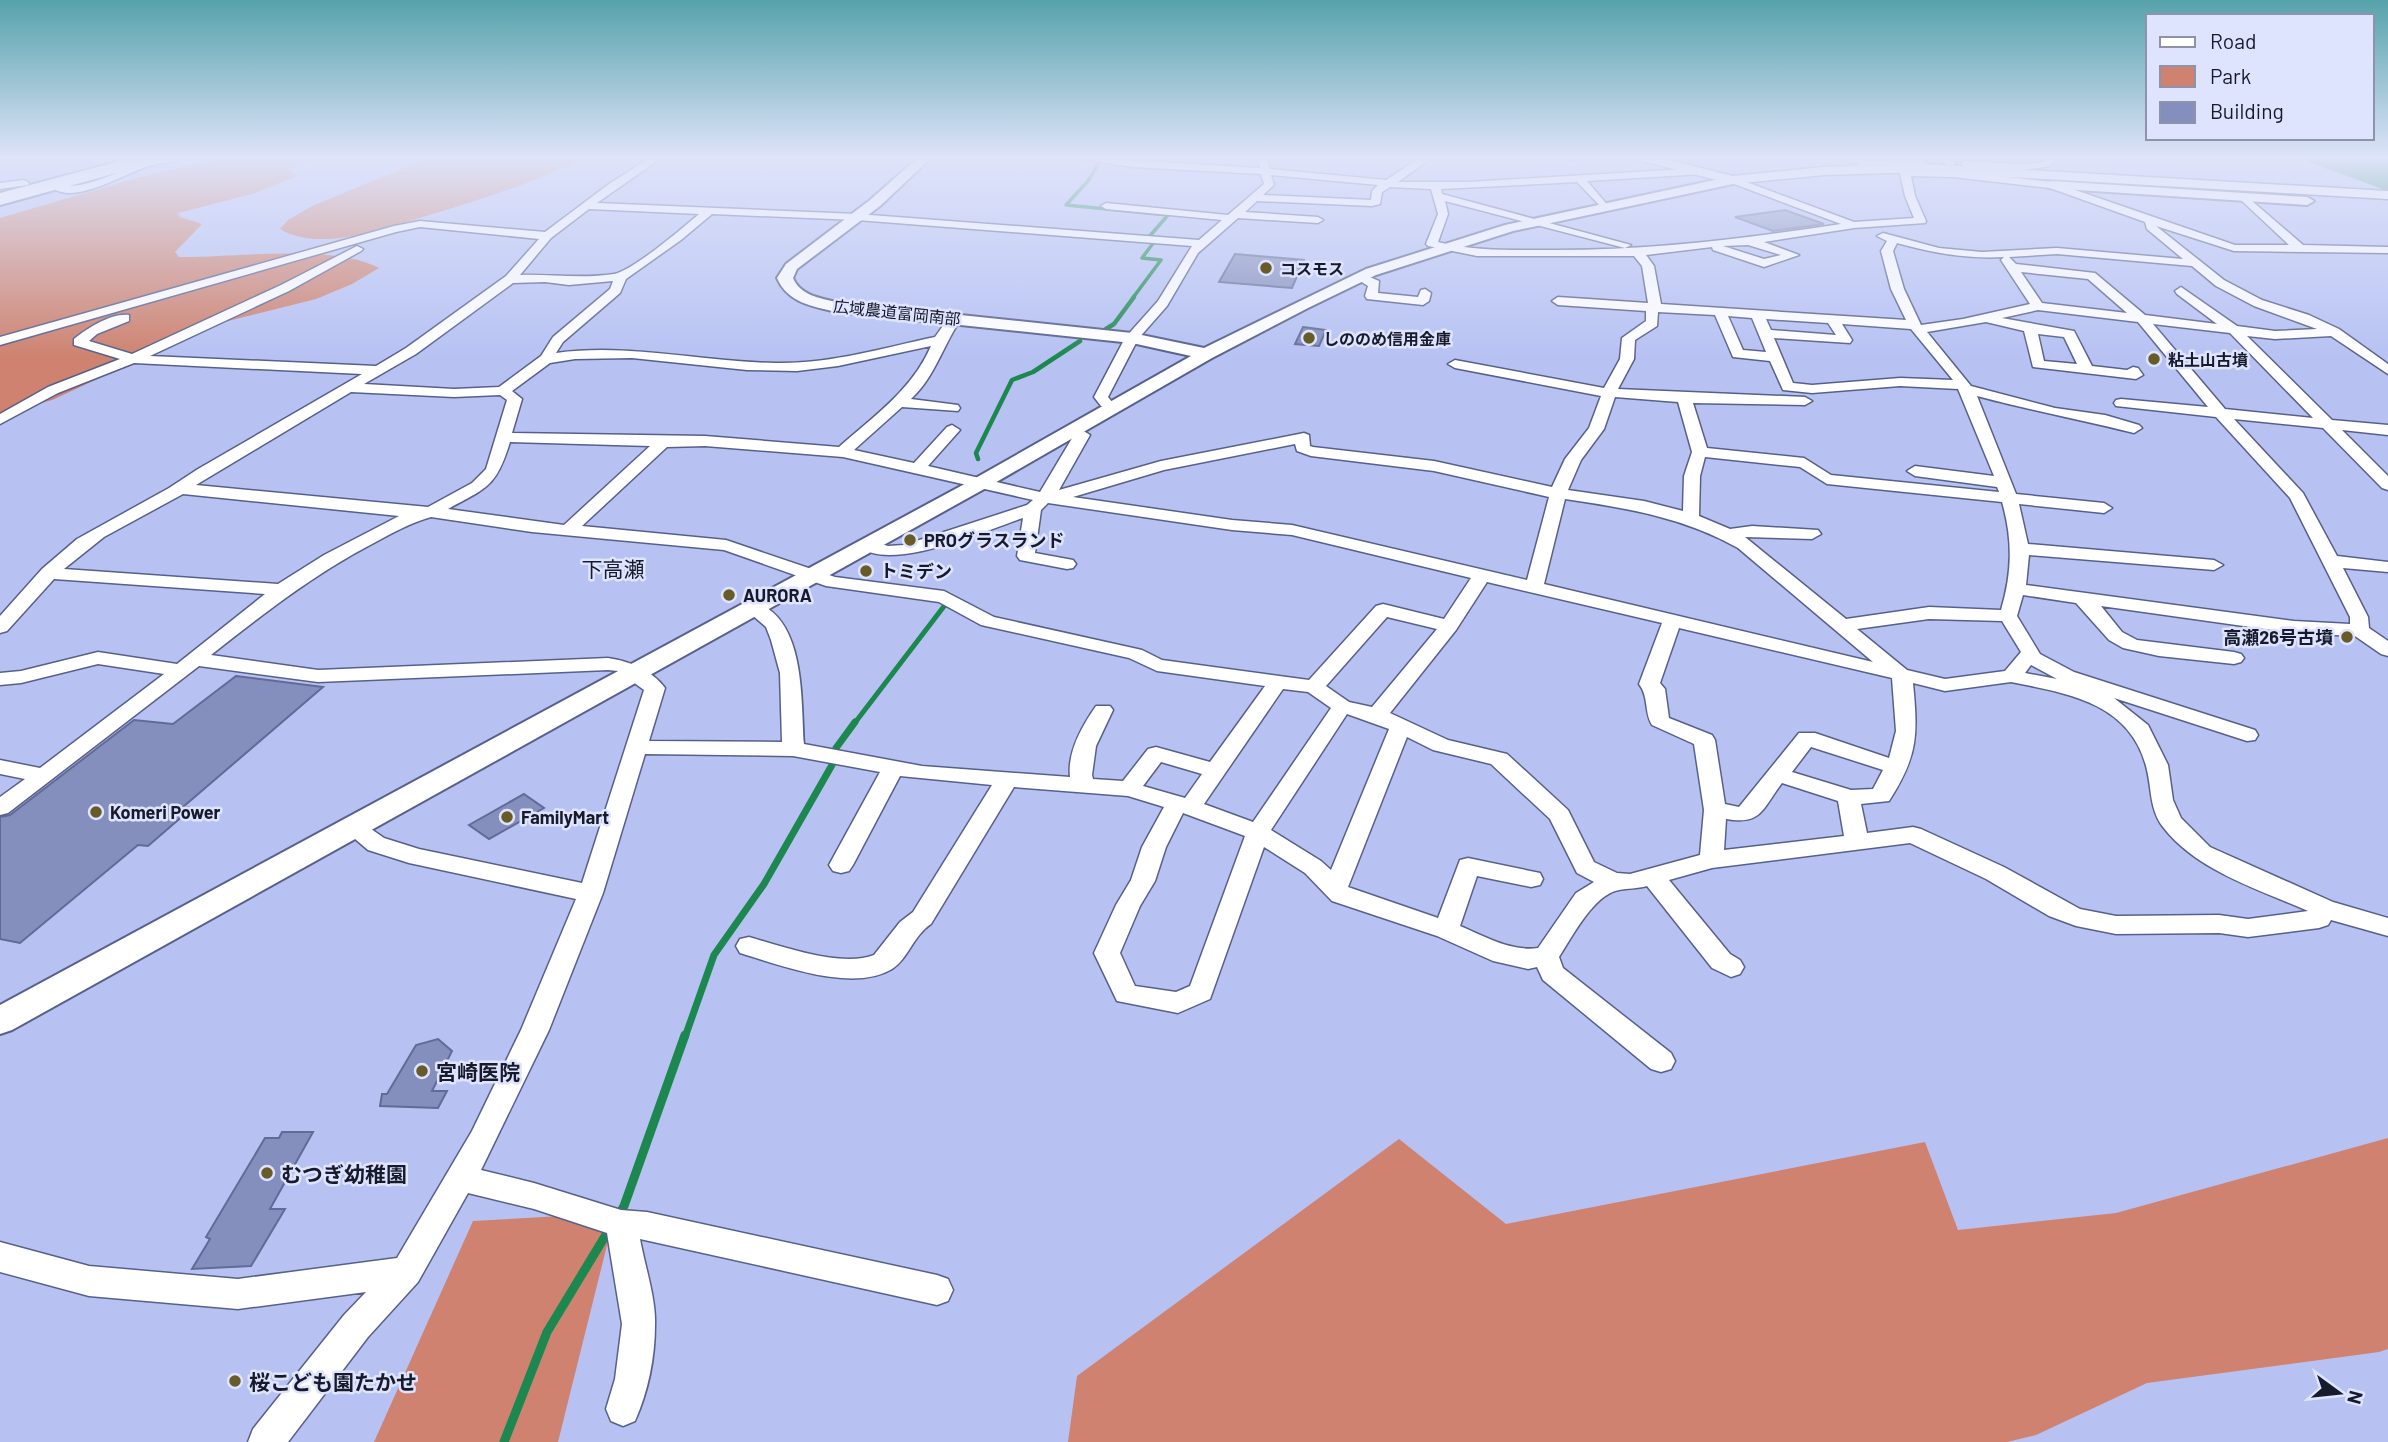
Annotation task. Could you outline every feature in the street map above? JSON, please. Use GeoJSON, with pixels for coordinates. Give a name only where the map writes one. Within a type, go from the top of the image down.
{"type":"FeatureCollection","features":[{"type":"Feature","properties":{"kind":"street"},"geometry":{"type":"LineString","coordinates":[[0,627],[60,560],[85,541],[183,489],[204,472],[351,388],[421,344],[510,279],[547,236],[564,223]]}},
{"type":"Feature","properties":{"kind":"street"},"geometry":{"type":"LineString","coordinates":[[510,279],[545,278],[569,281],[620,277],[694,223]]}},
{"type":"Feature","properties":{"kind":"street","name":"広域農道富岡南部"},"geometry":{"type":"LineString","coordinates":[[849,223],[791,267],[785,278],[790,290],[808,300],[836,307],[1132,338],[1206,354]]}},
{"type":"Feature","properties":{"kind":"street"},"geometry":{"type":"LineString","coordinates":[[940,223],[1200,243]]}},
{"type":"Feature","properties":{"kind":"street"},"geometry":{"type":"LineString","coordinates":[[1106,403],[1101,397],[1132,338],[1163,303],[1200,243],[1223,223]]}},
{"type":"Feature","properties":{"kind":"street"},"geometry":{"type":"LineString","coordinates":[[1440,223],[1432,244],[1477,253],[1634,249],[1750,241],[1883,223]]}},
{"type":"Feature","properties":{"kind":"street"},"geometry":{"type":"LineString","coordinates":[[0,1021],[979,484],[1206,354],[1360,277],[1444,247],[1532,223]]}},
{"type":"Feature","properties":{"kind":"street"},"geometry":{"type":"LineString","coordinates":[[1534,223],[1634,249],[1648,266],[1656,307]]}},
{"type":"Feature","properties":{"kind":"street"},"geometry":{"type":"LineString","coordinates":[[1849,223],[1893,240],[1939,251],[2091,276],[2142,319],[2221,414],[2297,496],[2359,617],[2360,627],[2388,649]]}},
{"type":"Feature","properties":{"kind":"street"},"geometry":{"type":"LineString","coordinates":[[2150,223],[2151,227],[2193,263],[2247,298],[2304,318],[2334,332],[2388,370]]}},
{"type":"Feature","properties":{"kind":"street"},"geometry":{"type":"LineString","coordinates":[[2160,223],[2234,248],[2388,250]]}},
{"type":"Feature","properties":{"kind":"street"},"geometry":{"type":"LineString","coordinates":[[2272,223],[2301,250]]}},
{"type":"Feature","properties":{"kind":"street"},"geometry":{"type":"LineString","coordinates":[[0,341],[394,229],[420,224],[547,236]]}},
{"type":"Feature","properties":{"kind":"street"},"geometry":{"type":"LineString","coordinates":[[0,420],[53,390],[133,359],[285,288],[365,245],[420,224]]}},
{"type":"Feature","properties":{"kind":"street"},"geometry":{"type":"LineString","coordinates":[[1893,240],[1886,251],[1889,268],[1917,327],[1964,387],[2005,489],[2020,549],[2017,589],[2008,616]]}},
{"type":"Feature","properties":{"kind":"street"},"geometry":{"type":"LineString","coordinates":[[1704,244],[1764,263],[1793,256],[1750,241]]}},
{"type":"Feature","properties":{"kind":"street"},"geometry":{"type":"LineString","coordinates":[[2008,261],[2057,251],[2193,263]]}},
{"type":"Feature","properties":{"kind":"street"},"geometry":{"type":"LineString","coordinates":[[2008,261],[2038,306]]}},
{"type":"Feature","properties":{"kind":"street"},"geometry":{"type":"LineString","coordinates":[[238,274],[238,277],[92,331],[79,341],[133,359],[379,370]]}},
{"type":"Feature","properties":{"kind":"street"},"geometry":{"type":"LineString","coordinates":[[503,391],[546,359],[558,340],[616,290],[620,277]]}},
{"type":"Feature","properties":{"kind":"street"},"geometry":{"type":"LineString","coordinates":[[1360,277],[1375,284],[1370,296],[1423,301],[1425,293]]}},
{"type":"Feature","properties":{"kind":"street"},"geometry":{"type":"LineString","coordinates":[[2181,291],[2235,331],[2388,485]]}},
{"type":"Feature","properties":{"kind":"street"},"geometry":{"type":"LineString","coordinates":[[1558,301],[1917,327],[1988,318],[2038,306],[2275,335],[2334,332]]}},
{"type":"Feature","properties":{"kind":"street"},"geometry":{"type":"LineString","coordinates":[[1534,587],[1558,493],[1573,459],[1595,429],[1614,380],[1627,359],[1629,338],[1652,323],[1652,310],[1656,307]]}},
{"type":"Feature","properties":{"kind":"street"},"geometry":{"type":"LineString","coordinates":[[1720,312],[1738,354],[1777,357]]}},
{"type":"Feature","properties":{"kind":"street"},"geometry":{"type":"LineString","coordinates":[[1758,316],[1768,334],[1788,387],[1812,389],[1900,383],[1964,387],[2054,412],[2105,419],[2134,428]]}},
{"type":"Feature","properties":{"kind":"street"},"geometry":{"type":"LineString","coordinates":[[1988,318],[2030,329],[2069,334],[2087,370]]}},
{"type":"Feature","properties":{"kind":"street"},"geometry":{"type":"LineString","coordinates":[[843,452],[900,402],[928,369],[940,340],[955,319]]}},
{"type":"Feature","properties":{"kind":"street"},"geometry":{"type":"LineString","coordinates":[[1768,334],[1844,340],[1833,320]]}},
{"type":"Feature","properties":{"kind":"street"},"geometry":{"type":"LineString","coordinates":[[2030,329],[2038,364],[2136,375],[2133,371]]}},
{"type":"Feature","properties":{"kind":"street"},"geometry":{"type":"LineString","coordinates":[[546,359],[618,354],[775,367],[821,366],[940,340]]}},
{"type":"Feature","properties":{"kind":"street"},"geometry":{"type":"LineString","coordinates":[[1455,364],[1609,394],[1805,401]]}},
{"type":"Feature","properties":{"kind":"street"},"geometry":{"type":"LineString","coordinates":[[0,808],[282,590],[330,559],[406,519],[431,512],[478,486],[493,471],[515,398],[503,391],[454,393],[351,388]]}},
{"type":"Feature","properties":{"kind":"street"},"geometry":{"type":"LineString","coordinates":[[1684,398],[1700,453],[1696,459],[1692,482],[1691,520]]}},
{"type":"Feature","properties":{"kind":"street"},"geometry":{"type":"LineString","coordinates":[[900,402],[953,408]]}},
{"type":"Feature","properties":{"kind":"street"},"geometry":{"type":"LineString","coordinates":[[2121,403],[2388,430]]}},
{"type":"Feature","properties":{"kind":"street"},"geometry":{"type":"LineString","coordinates":[[916,470],[952,430]]}},
{"type":"Feature","properties":{"kind":"street"},"geometry":{"type":"LineString","coordinates":[[1067,564],[1026,556],[1041,501],[1051,490],[1082,435]]}},
{"type":"Feature","properties":{"kind":"street"},"geometry":{"type":"LineString","coordinates":[[503,437],[663,442],[705,440],[843,452],[1041,501],[1292,530],[1945,685],[2011,676],[2078,689],[2106,702],[2137,725],[2157,765],[2162,800],[2171,822],[2202,853],[2325,909],[2388,927]]}},
{"type":"Feature","properties":{"kind":"street"},"geometry":{"type":"LineString","coordinates":[[868,545],[887,551],[906,550],[1041,501],[1161,466],[1304,438],[1301,448],[1311,451],[1438,467],[1558,493],[1616,501],[1691,520],[1729,534],[1826,614],[1845,625],[1902,676],[1907,731],[1896,767],[1881,796],[1850,797],[1779,775]]}},
{"type":"Feature","properties":{"kind":"street"},"geometry":{"type":"LineString","coordinates":[[568,530],[663,442]]}},
{"type":"Feature","properties":{"kind":"street"},"geometry":{"type":"LineString","coordinates":[[1700,453],[1804,463],[1827,479],[2005,489]]}},
{"type":"Feature","properties":{"kind":"street"},"geometry":{"type":"LineString","coordinates":[[1915,471],[2104,508]]}},
{"type":"Feature","properties":{"kind":"street"},"geometry":{"type":"LineString","coordinates":[[183,489],[431,512],[568,530],[726,545],[832,582],[944,597],[988,621],[1135,654],[1157,665],[1314,687],[1342,706],[1377,715],[1441,745],[1499,759],[1560,815],[1585,867],[1613,881],[1630,882],[1712,860],[1913,835],[1995,873],[2058,910],[2076,917],[2116,925],[2218,924],[2248,928],[2319,919],[2325,909]]}},
{"type":"Feature","properties":{"kind":"street"},"geometry":{"type":"LineString","coordinates":[[1729,534],[1752,531],[1812,534]]}},
{"type":"Feature","properties":{"kind":"street"},"geometry":{"type":"LineString","coordinates":[[2020,549],[2214,565]]}},
{"type":"Feature","properties":{"kind":"street"},"geometry":{"type":"LineString","coordinates":[[2329,561],[2388,567]]}},
{"type":"Feature","properties":{"kind":"street"},"geometry":{"type":"LineString","coordinates":[[48,573],[282,590]]}},
{"type":"Feature","properties":{"kind":"street"},"geometry":{"type":"LineString","coordinates":[[1377,715],[1449,626],[1482,575]]}},
{"type":"Feature","properties":{"kind":"street"},"geometry":{"type":"LineString","coordinates":[[2017,589],[2294,627],[2388,628]]}},
{"type":"Feature","properties":{"kind":"street"},"geometry":{"type":"LineString","coordinates":[[2080,597],[2096,608],[2112,631],[2131,644],[2234,658]]}},
{"type":"Feature","properties":{"kind":"street"},"geometry":{"type":"LineString","coordinates":[[753,608],[775,624],[781,640],[790,673],[793,749]]}},
{"type":"Feature","properties":{"kind":"street"},"geometry":{"type":"LineString","coordinates":[[1314,687],[1383,610],[1449,626]]}},
{"type":"Feature","properties":{"kind":"street"},"geometry":{"type":"LineString","coordinates":[[1845,625],[1929,613],[2008,616]]}},
{"type":"Feature","properties":{"kind":"street"},"geometry":{"type":"LineString","coordinates":[[2008,616],[2031,653],[2011,676]]}},
{"type":"Feature","properties":{"kind":"street"},"geometry":{"type":"LineString","coordinates":[[1672,621],[1649,684],[1655,689],[1659,721],[1704,740],[1715,810],[1712,860]]}},
{"type":"Feature","properties":{"kind":"street"},"geometry":{"type":"LineString","coordinates":[[2028,656],[2067,676],[2247,735]]}},
{"type":"Feature","properties":{"kind":"street"},"geometry":{"type":"LineString","coordinates":[[0,679],[98,658],[318,676],[574,663],[624,666],[655,688],[591,893],[535,1030],[483,1139],[407,1272],[356,1326],[266,1442]]}},
{"type":"Feature","properties":{"kind":"street"},"geometry":{"type":"LineString","coordinates":[[1278,682],[1215,771],[1184,805],[1154,847],[1143,881],[1128,905],[1107,953],[1126,994],[1178,1003],[1202,992],[1258,832],[1342,706]]}},
{"type":"Feature","properties":{"kind":"street"},"geometry":{"type":"LineString","coordinates":[[1083,785],[1079,774],[1084,747],[1103,710]]}},
{"type":"Feature","properties":{"kind":"street"},"geometry":{"type":"LineString","coordinates":[[1335,890],[1400,727]]}},
{"type":"Feature","properties":{"kind":"street"},"geometry":{"type":"LineString","coordinates":[[1715,810],[1745,815],[1807,738],[1896,767]]}},
{"type":"Feature","properties":{"kind":"street"},"geometry":{"type":"LineString","coordinates":[[638,747],[793,749],[922,773],[1129,789],[1184,805],[1258,832],[1312,867],[1340,895],[1446,929],[1502,954],[1528,959],[1546,956],[1585,899],[1613,881]]}},
{"type":"Feature","properties":{"kind":"street"},"geometry":{"type":"LineString","coordinates":[[1129,789],[1156,754],[1215,771]]}},
{"type":"Feature","properties":{"kind":"street"},"geometry":{"type":"LineString","coordinates":[[0,767],[44,776]]}},
{"type":"Feature","properties":{"kind":"street"},"geometry":{"type":"LineString","coordinates":[[841,864],[893,768]]}},
{"type":"Feature","properties":{"kind":"street"},"geometry":{"type":"LineString","coordinates":[[749,946],[783,956],[860,970],[884,962],[909,925],[922,918],[1008,778]]}},
{"type":"Feature","properties":{"kind":"street"},"geometry":{"type":"LineString","coordinates":[[1850,797],[1848,805],[1857,827],[1856,842]]}},
{"type":"Feature","properties":{"kind":"street"},"geometry":{"type":"LineString","coordinates":[[353,827],[376,844],[417,857],[591,893]]}},
{"type":"Feature","properties":{"kind":"street"},"geometry":{"type":"LineString","coordinates":[[1446,929],[1468,866],[1531,879]]}},
{"type":"Feature","properties":{"kind":"street"},"geometry":{"type":"LineString","coordinates":[[1653,877],[1721,961],[1731,967]]}},
{"type":"Feature","properties":{"kind":"street"},"geometry":{"type":"LineString","coordinates":[[1546,956],[1552,973],[1661,1061]]}},
{"type":"Feature","properties":{"kind":"street"},"geometry":{"type":"LineString","coordinates":[[460,1178],[534,1196],[614,1221],[937,1290]]}},
{"type":"Feature","properties":{"kind":"street"},"geometry":{"type":"LineString","coordinates":[[614,1221],[639,1324],[632,1379],[623,1409]]}},
{"type":"Feature","properties":{"kind":"street"},"geometry":{"type":"LineString","coordinates":[[0,1257],[89,1281],[238,1294],[407,1272]]}},
{"type":"Feature","properties":{"kind":"green space"},"geometry":{"type":"Polygon","coordinates":[[[0,223],[200,223],[202,224],[175,252],[179,257],[309,254],[359,260],[379,268],[352,284],[316,299],[216,324],[52,400],[0,414],[0,223]]]}},
{"type":"Feature","properties":{"kind":"green space"},"geometry":{"type":"Polygon","coordinates":[[[285,223],[402,223],[333,239],[296,236],[280,229],[285,223]]]}},
{"type":"Feature","properties":{"kind":"green space"},"geometry":{"type":"Polygon","coordinates":[[[2388,1138],[2388,1349],[2147,1383],[2036,1435],[2007,1442],[1068,1442],[1077,1376],[1399,1139],[1506,1224],[1925,1142],[1958,1230],[2116,1213],[2388,1138]]]}},
{"type":"Feature","properties":{"kind":"green space"},"geometry":{"type":"Polygon","coordinates":[[[615,1213],[558,1442],[374,1442],[473,1221],[615,1213]]]}},
{"type":"Feature","properties":{"kind":"building"},"geometry":{"type":"Polygon","coordinates":[[[1752,223],[1824,224],[1773,231],[1752,223]]]}},
{"type":"Feature","properties":{"kind":"building","name":"コスモス"},"geometry":{"type":"Polygon","coordinates":[[[1235,254],[1304,260],[1292,288],[1219,282],[1235,254]]]}},
{"type":"Feature","properties":{"kind":"building","name":"しののめ信用金庫"},"geometry":{"type":"Polygon","coordinates":[[[1303,327],[1326,330],[1319,346],[1295,344],[1303,327]]]}},
{"type":"Feature","properties":{"kind":"building","name":"Komeri Power"},"geometry":{"type":"Polygon","coordinates":[[[236,676],[323,687],[183,807],[192,808],[148,846],[138,845],[20,943],[0,939],[0,817],[10,815],[134,720],[173,724],[236,676]]]}},
{"type":"Feature","properties":{"kind":"building","name":"FamilyMart"},"geometry":{"type":"Polygon","coordinates":[[[524,794],[544,808],[489,839],[469,825],[524,794]]]}},
{"type":"Feature","properties":{"kind":"building","name":"宮崎医院"},"geometry":{"type":"Polygon","coordinates":[[[438,1039],[452,1051],[432,1091],[447,1091],[438,1108],[380,1106],[382,1094],[387,1094],[416,1045],[438,1039]]]}},
{"type":"Feature","properties":{"kind":"building","name":"むつぎ幼稚園"},"geometry":{"type":"Polygon","coordinates":[[[282,1132],[313,1132],[270,1209],[285,1209],[251,1266],[192,1269],[210,1239],[206,1237],[265,1138],[279,1138],[282,1132]]]}},
{"type":"Feature","properties":{"kind":"waterway"},"geometry":{"type":"LineString","coordinates":[[1148,238],[1161,223]]}},
{"type":"Feature","properties":{"kind":"waterway"},"geometry":{"type":"LineString","coordinates":[[1132,299],[1161,260],[1142,258],[1154,242]]}},
{"type":"Feature","properties":{"kind":"waterway"},"geometry":{"type":"LineString","coordinates":[[1106,329],[1114,324],[1134,297]]}},
{"type":"Feature","properties":{"kind":"waterway"},"geometry":{"type":"LineString","coordinates":[[978,459],[976,453],[1012,380],[1033,372],[1080,341]]}},
{"type":"Feature","properties":{"kind":"waterway"},"geometry":{"type":"LineString","coordinates":[[854,724],[948,601]]}},
{"type":"Feature","properties":{"kind":"waterway"},"geometry":{"type":"LineString","coordinates":[[685,1037],[714,955],[764,884],[832,765],[836,748],[855,722]]}},
{"type":"Feature","properties":{"kind":"waterway"},"geometry":{"type":"LineString","coordinates":[[618,1216],[624,1206],[685,1035]]}},
{"type":"Feature","properties":{"kind":"waterway"},"geometry":{"type":"LineString","coordinates":[[504,1442],[547,1332],[610,1228]]}},
{"type":"Feature","properties":{"kind":"place","name":"コスモス"},"geometry":{"type":"Point","coordinates":[1266,268]}},
{"type":"Feature","properties":{"kind":"place","name":"しののめ信用金庫"},"geometry":{"type":"Point","coordinates":[1309,338]}},
{"type":"Feature","properties":{"kind":"place","name":"粘土山古墳"},"geometry":{"type":"Point","coordinates":[2154,359]}},
{"type":"Feature","properties":{"kind":"place","name":"PROグラスランド"},"geometry":{"type":"Point","coordinates":[910,540]}},
{"type":"Feature","properties":{"kind":"place","name":"トミデン"},"geometry":{"type":"Point","coordinates":[866,571]}},
{"type":"Feature","properties":{"kind":"place","name":"AURORA"},"geometry":{"type":"Point","coordinates":[729,595]}},
{"type":"Feature","properties":{"kind":"place","name":"高瀬26号古墳"},"geometry":{"type":"Point","coordinates":[2347,637]}},
{"type":"Feature","properties":{"kind":"place","name":"Komeri Power"},"geometry":{"type":"Point","coordinates":[96,812]}},
{"type":"Feature","properties":{"kind":"place","name":"FamilyMart"},"geometry":{"type":"Point","coordinates":[507,817]}},
{"type":"Feature","properties":{"kind":"place","name":"宮崎医院"},"geometry":{"type":"Point","coordinates":[422,1071]}},
{"type":"Feature","properties":{"kind":"place","name":"むつぎ幼稚園"},"geometry":{"type":"Point","coordinates":[267,1173]}},
{"type":"Feature","properties":{"kind":"place","name":"桜こども園たかせ"},"geometry":{"type":"Point","coordinates":[235,1381]}},
{"type":"Feature","properties":{"kind":"district","name":"下高瀬"},"geometry":{"type":"Point","coordinates":[613,568]}}]}
